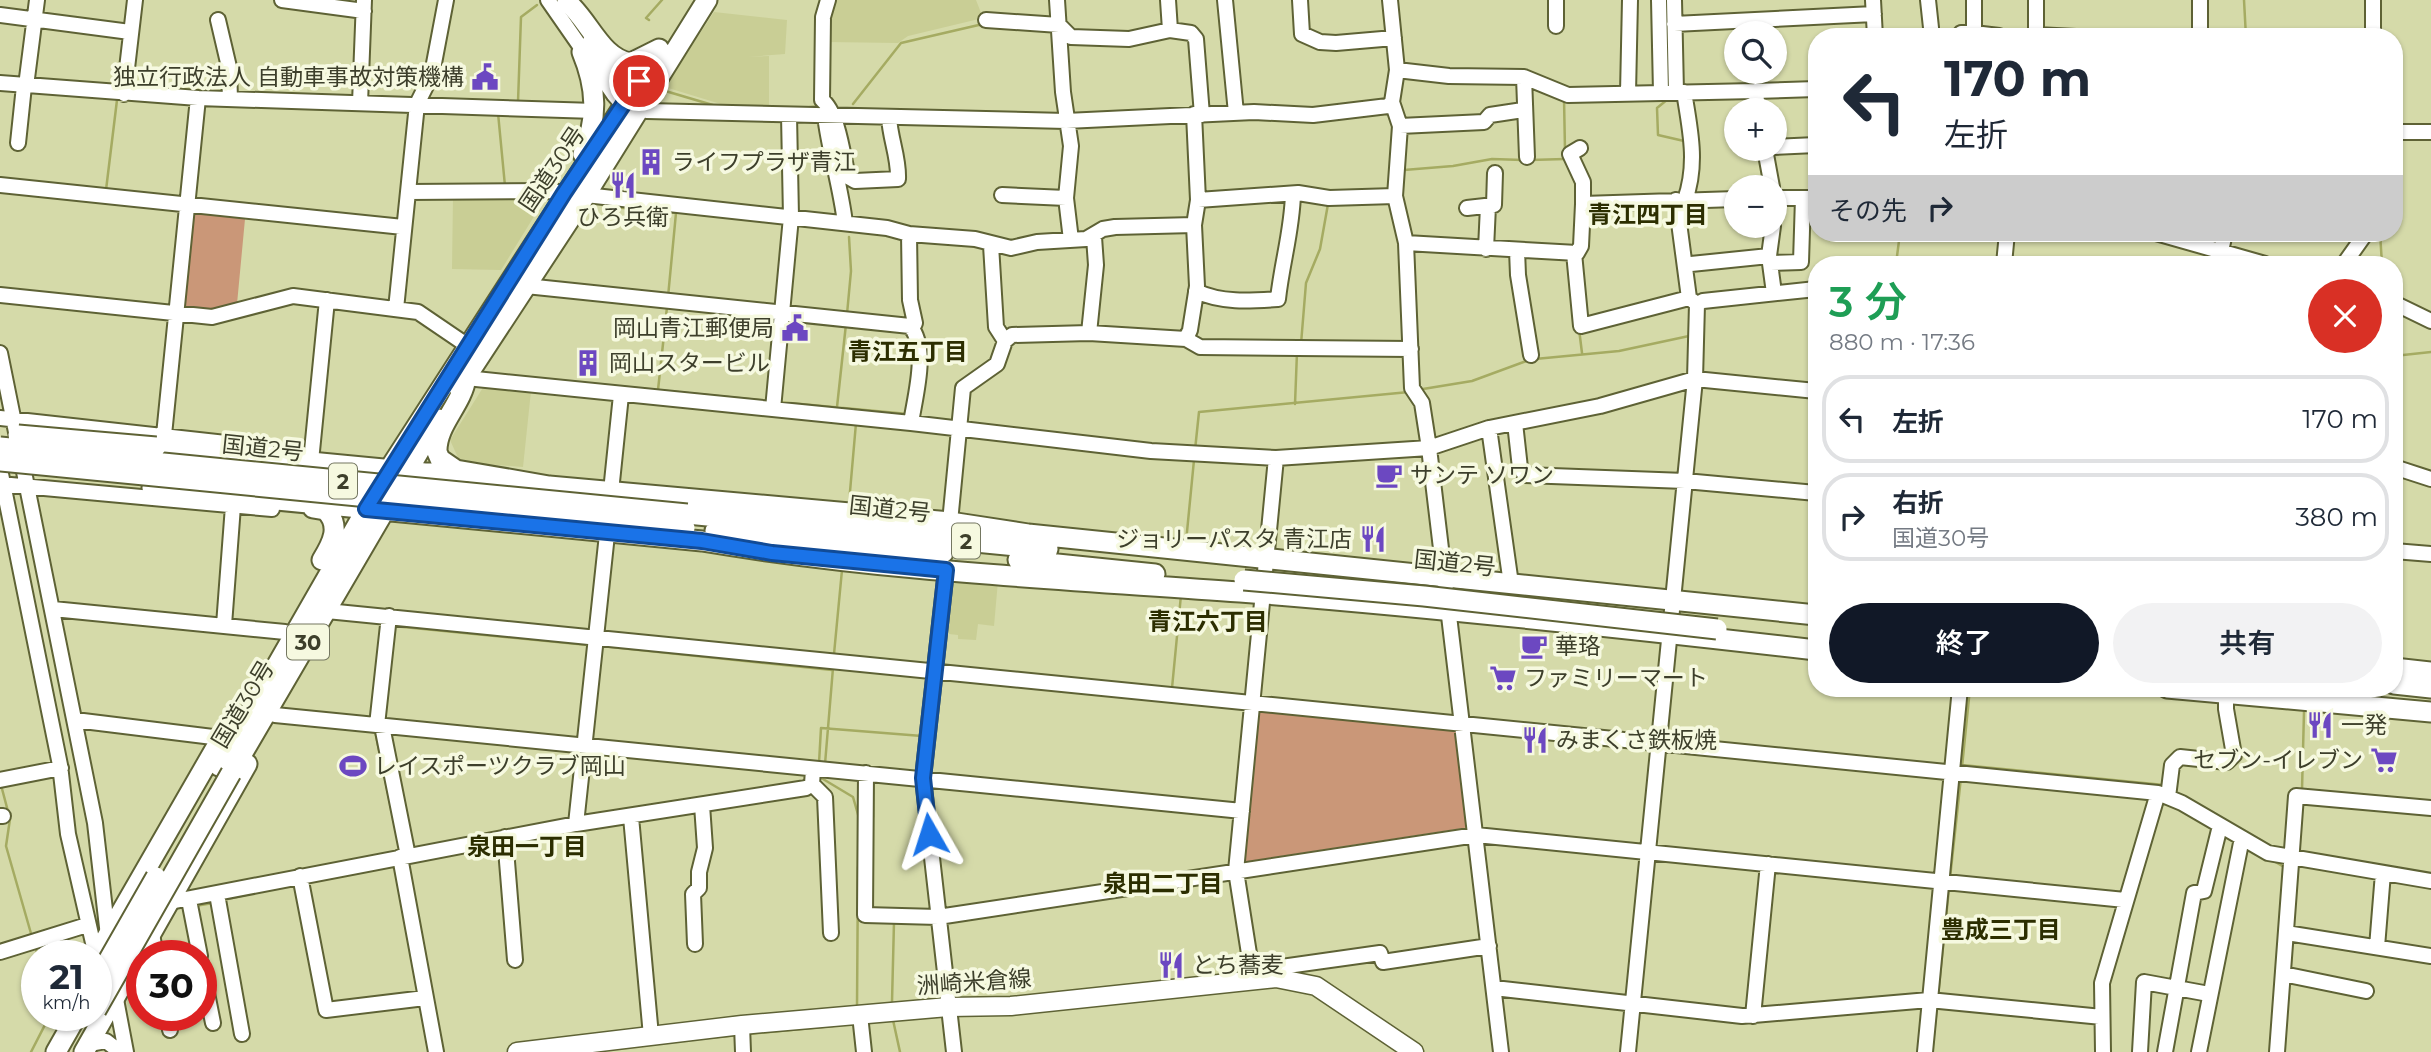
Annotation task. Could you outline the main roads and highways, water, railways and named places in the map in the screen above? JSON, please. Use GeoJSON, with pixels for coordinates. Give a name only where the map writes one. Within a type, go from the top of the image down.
{"type":"FeatureCollection","features":[{"type":"Feature","properties":{"kind":"highway","name":"国道30号"},"geometry":{"type":"LineString","coordinates":[[112,956],[225,770],[327,611],[376,510],[468,346],[573,191],[692,0]]}},
{"type":"Feature","properties":{"kind":"highway","name":"国道30号"},"geometry":{"type":"LineString","coordinates":[[629,103],[707,0]]}},
{"type":"Feature","properties":{"kind":"highway"},"geometry":{"type":"LineString","coordinates":[[560,1],[580,13],[615,58],[631,63],[660,48]]}},
{"type":"Feature","properties":{"kind":"highway"},"geometry":{"type":"LineString","coordinates":[[573,191],[595,111],[594,84],[582,52]]}},
{"type":"Feature","properties":{"kind":"highway","name":"国道30号"},"geometry":{"type":"LineString","coordinates":[[398,469],[466,378],[526,286],[573,191]]}},
{"type":"Feature","properties":{"kind":"highway"},"geometry":{"type":"LineString","coordinates":[[466,378],[459,402],[439,437],[437,452],[448,466],[476,474]]}},
{"type":"Feature","properties":{"kind":"highway"},"geometry":{"type":"LineString","coordinates":[[0,434],[160,441],[277,458],[476,474],[611,493],[950,522],[1028,534],[1267,560],[1808,613]]}},
{"type":"Feature","properties":{"kind":"highway","name":"国道2号"},"geometry":{"type":"LineString","coordinates":[[0,447],[686,521],[1018,560],[1245,574]]}},
{"type":"Feature","properties":{"kind":"highway","name":"国道2号"},"geometry":{"type":"LineString","coordinates":[[0,461],[423,505],[686,521],[791,524],[1424,596],[1717,623],[1808,626]]}},
{"type":"Feature","properties":{"kind":"highway"},"geometry":{"type":"LineString","coordinates":[[1,478],[152,488],[702,541],[772,553],[1101,585],[1159,586]]}},
{"type":"Feature","properties":{"kind":"highway"},"geometry":{"type":"LineString","coordinates":[[107,940],[221,738],[285,632],[306,611],[305,589],[333,541],[334,524],[324,510],[285,501]]}},
{"type":"Feature","properties":{"kind":"highway","name":"国道30号"},"geometry":{"type":"LineString","coordinates":[[112,980],[225,770],[306,611],[376,510]]}},
{"type":"Feature","properties":{"kind":"highway"},"geometry":{"type":"LineString","coordinates":[[791,524],[863,523],[986,534],[1028,534]]}},
{"type":"Feature","properties":{"kind":"highway"},"geometry":{"type":"LineString","coordinates":[[1018,560],[1040,570],[1159,586],[1449,612],[1808,649]]}},
{"type":"Feature","properties":{"kind":"highway"},"geometry":{"type":"LineString","coordinates":[[82,1049],[152,934],[185,904],[327,611]]}},
{"type":"Feature","properties":{"kind":"highway","name":"国道2号"},"geometry":{"type":"LineString","coordinates":[[1717,623],[1808,638]]}},
{"type":"Feature","properties":{"kind":"highway"},"geometry":{"type":"LineString","coordinates":[[2403,669],[2431,672]]}},
{"type":"Feature","properties":{"kind":"highway"},"geometry":{"type":"LineString","coordinates":[[2403,685],[2431,688]]}},
{"type":"Feature","properties":{"kind":"highway"},"geometry":{"type":"LineString","coordinates":[[2291,697],[2431,712]]}},
{"type":"Feature","properties":{"kind":"highway"},"geometry":{"type":"LineString","coordinates":[[2400,697],[2431,700]]}},
{"type":"Feature","properties":{"kind":"highway"},"geometry":{"type":"LineString","coordinates":[[42,1052],[54,1031]]}},
{"type":"Feature","properties":{"kind":"highway"},"geometry":{"type":"LineString","coordinates":[[56,1052],[68,1031]]}},
{"type":"Feature","properties":{"kind":"highway"},"geometry":{"type":"LineString","coordinates":[[82,1049],[88,1031]]}},
{"type":"Feature","properties":{"kind":"main road","name":"洲崎米倉線"},"geometry":{"type":"LineString","coordinates":[[519,1052],[742,1037],[860,1015],[948,1007],[1011,1006],[1252,975],[1316,986],[1414,1052]]}},
{"type":"Feature","properties":{"kind":"waterway"},"geometry":{"type":"LineString","coordinates":[[649,20],[646,18],[662,0]]}},
{"type":"Feature","properties":{"kind":"waterway"},"geometry":{"type":"LineString","coordinates":[[2244,0],[2246,28]]}},
{"type":"Feature","properties":{"kind":"waterway"},"geometry":{"type":"LineString","coordinates":[[518,102],[521,17],[537,5]]}},
{"type":"Feature","properties":{"kind":"waterway"},"geometry":{"type":"LineString","coordinates":[[1667,14],[1669,77]]}},
{"type":"Feature","properties":{"kind":"waterway"},"geometry":{"type":"LineString","coordinates":[[853,104],[901,43],[983,24]]}},
{"type":"Feature","properties":{"kind":"waterway"},"geometry":{"type":"LineString","coordinates":[[662,90],[716,106]]}},
{"type":"Feature","properties":{"kind":"waterway"},"geometry":{"type":"LineString","coordinates":[[1564,98],[1565,151]]}},
{"type":"Feature","properties":{"kind":"waterway"},"geometry":{"type":"LineString","coordinates":[[1668,99],[1657,108],[1658,135],[1684,141]]}},
{"type":"Feature","properties":{"kind":"waterway"},"geometry":{"type":"LineString","coordinates":[[106,190],[117,100]]}},
{"type":"Feature","properties":{"kind":"waterway"},"geometry":{"type":"LineString","coordinates":[[802,108],[820,106]]}},
{"type":"Feature","properties":{"kind":"waterway"},"geometry":{"type":"LineString","coordinates":[[498,113],[505,186]]}},
{"type":"Feature","properties":{"kind":"waterway"},"geometry":{"type":"LineString","coordinates":[[1404,170],[1453,166],[1492,159],[1523,160]]}},
{"type":"Feature","properties":{"kind":"waterway"},"geometry":{"type":"LineString","coordinates":[[1530,160],[1565,159]]}},
{"type":"Feature","properties":{"kind":"waterway"},"geometry":{"type":"LineString","coordinates":[[1301,344],[1306,283],[1320,249],[1328,204]]}},
{"type":"Feature","properties":{"kind":"waterway"},"geometry":{"type":"LineString","coordinates":[[603,206],[676,213],[668,297]]}},
{"type":"Feature","properties":{"kind":"waterway"},"geometry":{"type":"LineString","coordinates":[[847,314],[851,271],[849,237]]}},
{"type":"Feature","properties":{"kind":"waterway"},"geometry":{"type":"LineString","coordinates":[[1897,256],[1899,242]]}},
{"type":"Feature","properties":{"kind":"waterway"},"geometry":{"type":"LineString","coordinates":[[2381,242],[2381,256]]}},
{"type":"Feature","properties":{"kind":"waterway"},"geometry":{"type":"LineString","coordinates":[[658,390],[667,307]]}},
{"type":"Feature","properties":{"kind":"waterway"},"geometry":{"type":"LineString","coordinates":[[1535,359],[1619,351],[1689,336],[1690,323]]}},
{"type":"Feature","properties":{"kind":"waterway"},"geometry":{"type":"LineString","coordinates":[[837,407],[846,324]]}},
{"type":"Feature","properties":{"kind":"waterway"},"geometry":{"type":"LineString","coordinates":[[1579,329],[1582,353]]}},
{"type":"Feature","properties":{"kind":"waterway"},"geometry":{"type":"LineString","coordinates":[[1295,404],[1297,352]]}},
{"type":"Feature","properties":{"kind":"waterway"},"geometry":{"type":"LineString","coordinates":[[2403,355],[2431,352]]}},
{"type":"Feature","properties":{"kind":"waterway"},"geometry":{"type":"LineString","coordinates":[[1423,389],[1472,381],[1529,360]]}},
{"type":"Feature","properties":{"kind":"waterway"},"geometry":{"type":"LineString","coordinates":[[493,374],[769,401]]}},
{"type":"Feature","properties":{"kind":"waterway"},"geometry":{"type":"LineString","coordinates":[[1195,450],[1199,412],[1409,392]]}},
{"type":"Feature","properties":{"kind":"waterway"},"geometry":{"type":"LineString","coordinates":[[779,402],[908,414]]}},
{"type":"Feature","properties":{"kind":"waterway"},"geometry":{"type":"LineString","coordinates":[[849,503],[856,423]]}},
{"type":"Feature","properties":{"kind":"waterway"},"geometry":{"type":"LineString","coordinates":[[1186,542],[1194,460]]}},
{"type":"Feature","properties":{"kind":"waterway"},"geometry":{"type":"LineString","coordinates":[[834,654],[842,570]]}},
{"type":"Feature","properties":{"kind":"waterway"},"geometry":{"type":"LineString","coordinates":[[1172,688],[1181,595]]}},
{"type":"Feature","properties":{"kind":"waterway"},"geometry":{"type":"LineString","coordinates":[[393,626],[588,645]]}},
{"type":"Feature","properties":{"kind":"waterway"},"geometry":{"type":"LineString","coordinates":[[601,646],[832,670]]}},
{"type":"Feature","properties":{"kind":"waterway"},"geometry":{"type":"LineString","coordinates":[[827,764],[833,668]]}},
{"type":"Feature","properties":{"kind":"waterway"},"geometry":{"type":"LineString","coordinates":[[940,679],[1171,701]]}},
{"type":"Feature","properties":{"kind":"waterway"},"geometry":{"type":"LineString","coordinates":[[1962,767],[1969,697]]}},
{"type":"Feature","properties":{"kind":"waterway"},"geometry":{"type":"LineString","coordinates":[[2302,790],[2304,712]]}},
{"type":"Feature","properties":{"kind":"waterway"},"geometry":{"type":"LineString","coordinates":[[819,763],[821,728],[922,736]]}},
{"type":"Feature","properties":{"kind":"waterway"},"geometry":{"type":"LineString","coordinates":[[375,731],[400,851]]}},
{"type":"Feature","properties":{"kind":"waterway"},"geometry":{"type":"LineString","coordinates":[[1962,765],[2164,785]]}},
{"type":"Feature","properties":{"kind":"waterway"},"geometry":{"type":"LineString","coordinates":[[818,776],[853,797],[859,818]]}},
{"type":"Feature","properties":{"kind":"waterway"},"geometry":{"type":"LineString","coordinates":[[1950,878],[1961,777]]}},
{"type":"Feature","properties":{"kind":"waterway"},"geometry":{"type":"LineString","coordinates":[[873,778],[873,817]]}},
{"type":"Feature","properties":{"kind":"waterway"},"geometry":{"type":"LineString","coordinates":[[1,785],[10,819],[6,846],[32,937]]}},
{"type":"Feature","properties":{"kind":"waterway"},"geometry":{"type":"LineString","coordinates":[[2272,860],[2284,867]]}},
{"type":"Feature","properties":{"kind":"waterway"},"geometry":{"type":"LineString","coordinates":[[857,1006],[858,867]]}},
{"type":"Feature","properties":{"kind":"waterway"},"geometry":{"type":"LineString","coordinates":[[1938,996],[1949,888]]}},
{"type":"Feature","properties":{"kind":"waterway"},"geometry":{"type":"LineString","coordinates":[[223,900],[268,890]]}},
{"type":"Feature","properties":{"kind":"waterway"},"geometry":{"type":"LineString","coordinates":[[195,906],[213,903]]}},
{"type":"Feature","properties":{"kind":"waterway"},"geometry":{"type":"LineString","coordinates":[[892,1002],[894,922]]}},
{"type":"Feature","properties":{"kind":"waterway"},"geometry":{"type":"LineString","coordinates":[[1932,1052],[1937,1007]]}},
{"type":"Feature","properties":{"kind":"waterway"},"geometry":{"type":"LineString","coordinates":[[893,1020],[900,1052]]}},
{"type":"Feature","properties":{"kind":"waterway"},"geometry":{"type":"LineString","coordinates":[[749,1034],[833,1026]]}},
{"type":"Feature","properties":{"kind":"waterway"},"geometry":{"type":"LineString","coordinates":[[31,1052],[42,1031]]}},
{"type":"Feature","properties":{"kind":"waterway"},"geometry":{"type":"LineString","coordinates":[[686,1040],[739,1035]]}},
{"type":"Feature","properties":{"kind":"place","name":"独立行政法人 自動車事故対策機構"},"geometry":{"type":"Point","coordinates":[485,77]}},
{"type":"Feature","properties":{"kind":"place","name":"ライフプラザ青江"},"geometry":{"type":"Point","coordinates":[651,162]}},
{"type":"Feature","properties":{"kind":"place","name":"ひろ兵衛"},"geometry":{"type":"Point","coordinates":[623,185]}},
{"type":"Feature","properties":{"kind":"place","name":"岡山青江郵便局"},"geometry":{"type":"Point","coordinates":[795,328]}},
{"type":"Feature","properties":{"kind":"place","name":"岡山スタービル"},"geometry":{"type":"Point","coordinates":[588,363]}},
{"type":"Feature","properties":{"kind":"place","name":"サンテ ソワン"},"geometry":{"type":"Point","coordinates":[1389,475]}},
{"type":"Feature","properties":{"kind":"place","name":"ジョリーパスタ 青江店"},"geometry":{"type":"Point","coordinates":[1373,539]}},
{"type":"Feature","properties":{"kind":"place","name":"華珞"},"geometry":{"type":"Point","coordinates":[1534,646]}},
{"type":"Feature","properties":{"kind":"place","name":"ファミリーマート"},"geometry":{"type":"Point","coordinates":[1503,678]}},
{"type":"Feature","properties":{"kind":"place","name":"一発"},"geometry":{"type":"Point","coordinates":[2320,725]}},
{"type":"Feature","properties":{"kind":"place","name":"みまくさ鉄板焼"},"geometry":{"type":"Point","coordinates":[1535,740]}},
{"type":"Feature","properties":{"kind":"place","name":"セブン-イレブン"},"geometry":{"type":"Point","coordinates":[2384,760]}},
{"type":"Feature","properties":{"kind":"place","name":"レイスポーツクラブ岡山"},"geometry":{"type":"Point","coordinates":[353,766]}},
{"type":"Feature","properties":{"kind":"place","name":"とち蕎麦"},"geometry":{"type":"Point","coordinates":[1171,965]}},
{"type":"Feature","properties":{"kind":"district","name":"青江四丁目"},"geometry":{"type":"Point","coordinates":[1648,214]}},
{"type":"Feature","properties":{"kind":"district","name":"青江五丁目"},"geometry":{"type":"Point","coordinates":[908,351]}},
{"type":"Feature","properties":{"kind":"district","name":"青江六丁目"},"geometry":{"type":"Point","coordinates":[1208,621]}},
{"type":"Feature","properties":{"kind":"district","name":"泉田一丁目"},"geometry":{"type":"Point","coordinates":[527,846]}},
{"type":"Feature","properties":{"kind":"district","name":"泉田二丁目"},"geometry":{"type":"Point","coordinates":[1163,883]}},
{"type":"Feature","properties":{"kind":"district","name":"豊成三丁目"},"geometry":{"type":"Point","coordinates":[2001,929]}}]}
